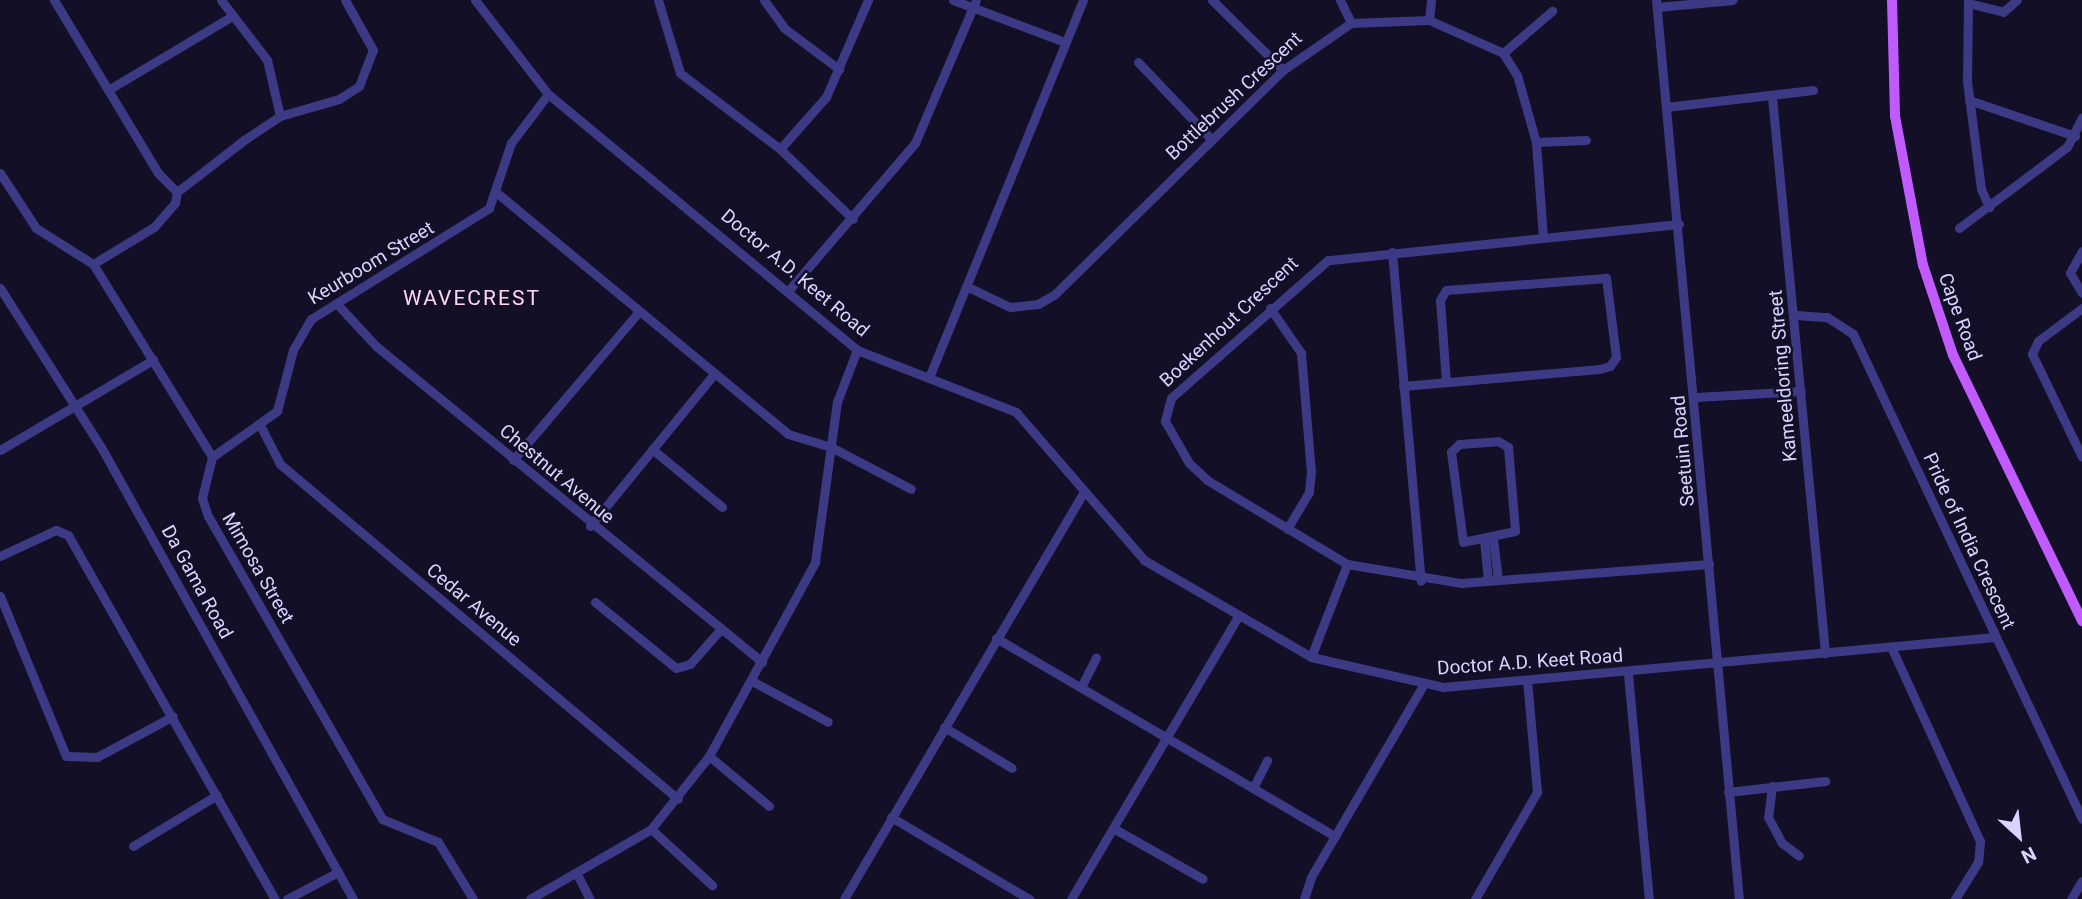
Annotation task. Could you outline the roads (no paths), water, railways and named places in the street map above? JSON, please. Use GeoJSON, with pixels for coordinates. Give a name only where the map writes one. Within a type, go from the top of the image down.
{"type":"FeatureCollection","features":[{"type":"Feature","properties":{"kind":"main road","name":"Cape Road"},"geometry":{"type":"LineString","coordinates":[[1892,0],[1895,116],[1923,265],[1953,355],[2082,621]]}},
{"type":"Feature","properties":{"kind":"street"},"geometry":{"type":"LineString","coordinates":[[54,0],[158,173],[177,192]]}},
{"type":"Feature","properties":{"kind":"street"},"geometry":{"type":"LineString","coordinates":[[221,0],[267,60],[280,116]]}},
{"type":"Feature","properties":{"kind":"street"},"geometry":{"type":"LineString","coordinates":[[93,264],[154,227],[175,203],[177,192],[280,116],[339,99],[367,74],[370,40],[345,0]]}},
{"type":"Feature","properties":{"kind":"street","name":"Doctor A.D. Keet Road"},"geometry":{"type":"LineString","coordinates":[[475,0],[548,94],[789,290],[857,349],[930,375],[1016,412],[1083,494],[1143,560],[1237,618],[1311,657],[1422,687],[1628,674],[1716,662],[1892,649],[1995,637]]}},
{"type":"Feature","properties":{"kind":"street"},"geometry":{"type":"LineString","coordinates":[[659,0],[680,73],[779,149],[853,219]]}},
{"type":"Feature","properties":{"kind":"street"},"geometry":{"type":"LineString","coordinates":[[764,0],[784,28],[839,69]]}},
{"type":"Feature","properties":{"kind":"street"},"geometry":{"type":"LineString","coordinates":[[779,149],[826,97],[868,0]]}},
{"type":"Feature","properties":{"kind":"street"},"geometry":{"type":"LineString","coordinates":[[953,0],[974,4],[1065,42]]}},
{"type":"Feature","properties":{"kind":"street"},"geometry":{"type":"LineString","coordinates":[[930,375],[1083,0]]}},
{"type":"Feature","properties":{"kind":"street"},"geometry":{"type":"LineString","coordinates":[[1212,0],[1283,70]]}},
{"type":"Feature","properties":{"kind":"street"},"geometry":{"type":"LineString","coordinates":[[1340,0],[1351,23],[1429,20],[1503,53],[1527,102],[1536,142],[1543,237]]}},
{"type":"Feature","properties":{"kind":"street"},"geometry":{"type":"LineString","coordinates":[[1429,20],[1431,0]]}},
{"type":"Feature","properties":{"kind":"street"},"geometry":{"type":"LineString","coordinates":[[1657,4],[1732,0]]}},
{"type":"Feature","properties":{"kind":"street"},"geometry":{"type":"LineString","coordinates":[[1989,206],[1969,100],[1968,2],[2003,12],[2017,0]]}},
{"type":"Feature","properties":{"kind":"street"},"geometry":{"type":"LineString","coordinates":[[789,290],[853,219],[915,143],[974,4]]}},
{"type":"Feature","properties":{"kind":"street","name":"Seetuin Road"},"geometry":{"type":"LineString","coordinates":[[1657,4],[1696,397],[1716,662],[1739,899]]}},
{"type":"Feature","properties":{"kind":"street"},"geometry":{"type":"LineString","coordinates":[[1503,53],[1552,11]]}},
{"type":"Feature","properties":{"kind":"street"},"geometry":{"type":"LineString","coordinates":[[108,90],[232,16]]}},
{"type":"Feature","properties":{"kind":"street","name":"Bottlebrush Crescent"},"geometry":{"type":"LineString","coordinates":[[968,287],[1010,307],[1038,304],[1055,294],[1283,70],[1351,23]]}},
{"type":"Feature","properties":{"kind":"street"},"geometry":{"type":"LineString","coordinates":[[1138,62],[1211,139]]}},
{"type":"Feature","properties":{"kind":"street"},"geometry":{"type":"LineString","coordinates":[[1666,107],[1772,97],[1813,90]]}},
{"type":"Feature","properties":{"kind":"street","name":"Keurboom Street"},"geometry":{"type":"LineString","coordinates":[[212,457],[261,427],[285,395],[301,332],[337,304],[473,221],[497,193],[511,143],[548,94]]}},
{"type":"Feature","properties":{"kind":"street","name":"Kameeldoring Street"},"geometry":{"type":"LineString","coordinates":[[1772,97],[1796,315],[1825,653]]}},
{"type":"Feature","properties":{"kind":"street"},"geometry":{"type":"LineString","coordinates":[[1969,100],[2075,136]]}},
{"type":"Feature","properties":{"kind":"street"},"geometry":{"type":"LineString","coordinates":[[1959,228],[2075,136],[2082,118]]}},
{"type":"Feature","properties":{"kind":"street"},"geometry":{"type":"LineString","coordinates":[[1536,142],[1586,140]]}},
{"type":"Feature","properties":{"kind":"street"},"geometry":{"type":"LineString","coordinates":[[0,173],[36,228],[93,264],[212,457]]}},
{"type":"Feature","properties":{"kind":"street"},"geometry":{"type":"LineString","coordinates":[[497,193],[637,314],[788,434],[831,447],[911,489]]}},
{"type":"Feature","properties":{"kind":"street","name":"Boekenhout Crescent"},"geometry":{"type":"LineString","coordinates":[[1679,224],[1328,260],[1270,308],[1171,398],[1165,421],[1189,463],[1287,529],[1347,564],[1422,581],[1493,581],[1709,564]]}},
{"type":"Feature","properties":{"kind":"street"},"geometry":{"type":"LineString","coordinates":[[2082,251],[2070,273],[2082,293]]}},
{"type":"Feature","properties":{"kind":"street"},"geometry":{"type":"LineString","coordinates":[[1392,252],[1422,581]]}},
{"type":"Feature","properties":{"kind":"street"},"geometry":{"type":"LineString","coordinates":[[1403,386],[1446,382],[1610,366],[1616,358],[1606,278],[1450,287],[1440,300],[1446,382]]}},
{"type":"Feature","properties":{"kind":"street","name":"Da Gama Road"},"geometry":{"type":"LineString","coordinates":[[0,288],[74,406],[353,899]]}},
{"type":"Feature","properties":{"kind":"street","name":"Chestnut Avenue"},"geometry":{"type":"LineString","coordinates":[[337,304],[376,346],[590,526],[762,662]]}},
{"type":"Feature","properties":{"kind":"street"},"geometry":{"type":"LineString","coordinates":[[1270,308],[1302,358],[1310,487],[1287,529]]}},
{"type":"Feature","properties":{"kind":"street"},"geometry":{"type":"LineString","coordinates":[[2082,308],[2032,352],[2082,457]]}},
{"type":"Feature","properties":{"kind":"street"},"geometry":{"type":"LineString","coordinates":[[513,460],[637,314]]}},
{"type":"Feature","properties":{"kind":"street","name":"Pride of India Crescent"},"geometry":{"type":"LineString","coordinates":[[1796,315],[1827,317],[1853,334],[2082,819]]}},
{"type":"Feature","properties":{"kind":"street"},"geometry":{"type":"LineString","coordinates":[[530,899],[651,829],[678,799],[709,756],[816,562],[831,447],[844,376],[857,349]]}},
{"type":"Feature","properties":{"kind":"street"},"geometry":{"type":"LineString","coordinates":[[0,450],[153,360]]}},
{"type":"Feature","properties":{"kind":"street"},"geometry":{"type":"LineString","coordinates":[[590,526],[713,375]]}},
{"type":"Feature","properties":{"kind":"street"},"geometry":{"type":"LineString","coordinates":[[1696,397],[1801,391]]}},
{"type":"Feature","properties":{"kind":"street","name":"Cedar Avenue"},"geometry":{"type":"LineString","coordinates":[[261,427],[280,464],[678,799]]}},
{"type":"Feature","properties":{"kind":"street"},"geometry":{"type":"LineString","coordinates":[[1498,441],[1508,446],[1515,531],[1489,539],[1465,542],[1458,536],[1451,457],[1460,444],[1498,441]]}},
{"type":"Feature","properties":{"kind":"street"},"geometry":{"type":"LineString","coordinates":[[652,449],[722,507]]}},
{"type":"Feature","properties":{"kind":"street","name":"Mimosa Street"},"geometry":{"type":"LineString","coordinates":[[212,457],[202,498],[208,516],[382,819],[438,842],[473,899]]}},
{"type":"Feature","properties":{"kind":"street"},"geometry":{"type":"LineString","coordinates":[[844,899],[1083,494]]}},
{"type":"Feature","properties":{"kind":"street"},"geometry":{"type":"LineString","coordinates":[[0,556],[44,534],[68,536],[275,899]]}},
{"type":"Feature","properties":{"kind":"street"},"geometry":{"type":"LineString","coordinates":[[1489,539],[1493,581]]}},
{"type":"Feature","properties":{"kind":"street"},"geometry":{"type":"LineString","coordinates":[[1311,657],[1347,564]]}},
{"type":"Feature","properties":{"kind":"street"},"geometry":{"type":"LineString","coordinates":[[0,596],[66,756],[97,757],[173,716]]}},
{"type":"Feature","properties":{"kind":"street"},"geometry":{"type":"LineString","coordinates":[[595,602],[676,668],[690,664],[721,629]]}},
{"type":"Feature","properties":{"kind":"street"},"geometry":{"type":"LineString","coordinates":[[1071,899],[1237,618]]}},
{"type":"Feature","properties":{"kind":"street"},"geometry":{"type":"LineString","coordinates":[[996,638],[1335,836]]}},
{"type":"Feature","properties":{"kind":"street"},"geometry":{"type":"LineString","coordinates":[[1892,649],[1980,841],[1978,862],[1955,899]]}},
{"type":"Feature","properties":{"kind":"street"},"geometry":{"type":"LineString","coordinates":[[1081,688],[1096,658]]}},
{"type":"Feature","properties":{"kind":"street"},"geometry":{"type":"LineString","coordinates":[[1628,674],[1649,899]]}},
{"type":"Feature","properties":{"kind":"street"},"geometry":{"type":"LineString","coordinates":[[751,681],[828,722]]}},
{"type":"Feature","properties":{"kind":"street"},"geometry":{"type":"LineString","coordinates":[[1475,899],[1537,792],[1527,681]]}},
{"type":"Feature","properties":{"kind":"street"},"geometry":{"type":"LineString","coordinates":[[1304,899],[1335,836],[1422,687]]}},
{"type":"Feature","properties":{"kind":"street"},"geometry":{"type":"LineString","coordinates":[[944,727],[1012,768]]}},
{"type":"Feature","properties":{"kind":"street"},"geometry":{"type":"LineString","coordinates":[[709,756],[769,806]]}},
{"type":"Feature","properties":{"kind":"street"},"geometry":{"type":"LineString","coordinates":[[1253,788],[1267,760]]}},
{"type":"Feature","properties":{"kind":"street"},"geometry":{"type":"LineString","coordinates":[[1728,792],[1825,781]]}},
{"type":"Feature","properties":{"kind":"street"},"geometry":{"type":"LineString","coordinates":[[1772,786],[1768,817],[1787,854],[1799,856]]}},
{"type":"Feature","properties":{"kind":"street"},"geometry":{"type":"LineString","coordinates":[[133,846],[217,795]]}},
{"type":"Feature","properties":{"kind":"street"},"geometry":{"type":"LineString","coordinates":[[891,817],[1029,899]]}},
{"type":"Feature","properties":{"kind":"street"},"geometry":{"type":"LineString","coordinates":[[1113,828],[1203,879]]}},
{"type":"Feature","properties":{"kind":"street"},"geometry":{"type":"LineString","coordinates":[[651,829],[712,885]]}},
{"type":"Feature","properties":{"kind":"street"},"geometry":{"type":"LineString","coordinates":[[287,899],[338,872]]}},
{"type":"Feature","properties":{"kind":"street"},"geometry":{"type":"LineString","coordinates":[[577,874],[590,899]]}},
{"type":"Feature","properties":{"kind":"street"},"geometry":{"type":"LineString","coordinates":[[2071,899],[2082,881]]}},
{"type":"Feature","properties":{"kind":"district","name":"WAVECREST"},"geometry":{"type":"Point","coordinates":[472,298]}}]}
